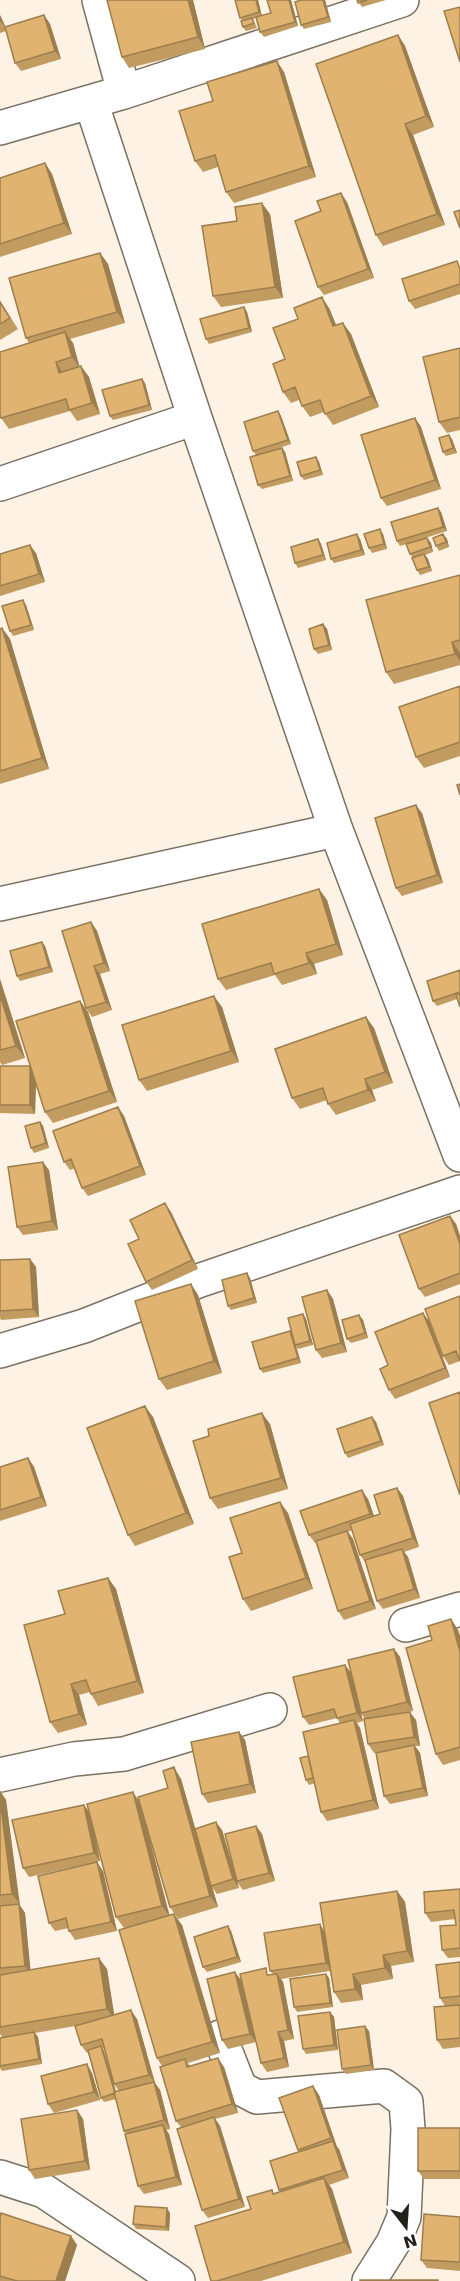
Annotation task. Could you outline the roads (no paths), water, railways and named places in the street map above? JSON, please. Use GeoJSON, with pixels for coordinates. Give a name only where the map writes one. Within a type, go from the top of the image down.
{"type":"FeatureCollection","features":[{"type":"Feature","properties":{"kind":"street"},"geometry":{"type":"LineString","coordinates":[[99,0],[124,92]]}},
{"type":"Feature","properties":{"kind":"street"},"geometry":{"type":"LineString","coordinates":[[0,128],[124,92],[402,0]]}},
{"type":"Feature","properties":{"kind":"street"},"geometry":{"type":"LineString","coordinates":[[91,102],[195,418],[336,830],[460,1155]]}},
{"type":"Feature","properties":{"kind":"street"},"geometry":{"type":"LineString","coordinates":[[0,484],[195,418]]}},
{"type":"Feature","properties":{"kind":"street"},"geometry":{"type":"LineString","coordinates":[[0,904],[336,830]]}},
{"type":"Feature","properties":{"kind":"street"},"geometry":{"type":"LineString","coordinates":[[0,1352],[84,1326],[198,1281],[460,1192]]}},
{"type":"Feature","properties":{"kind":"street"},"geometry":{"type":"LineString","coordinates":[[406,1625],[460,1609]]}},
{"type":"Feature","properties":{"kind":"street"},"geometry":{"type":"LineString","coordinates":[[0,1775],[74,1759],[124,1754],[270,1710]]}},
{"type":"Feature","properties":{"kind":"street"},"geometry":{"type":"LineString","coordinates":[[220,2037],[240,2088],[257,2097],[384,2086],[406,2102],[408,2129],[404,2217],[393,2243],[369,2281]]}},
{"type":"Feature","properties":{"kind":"street"},"geometry":{"type":"LineString","coordinates":[[0,2178],[44,2191],[178,2281]]}}]}
